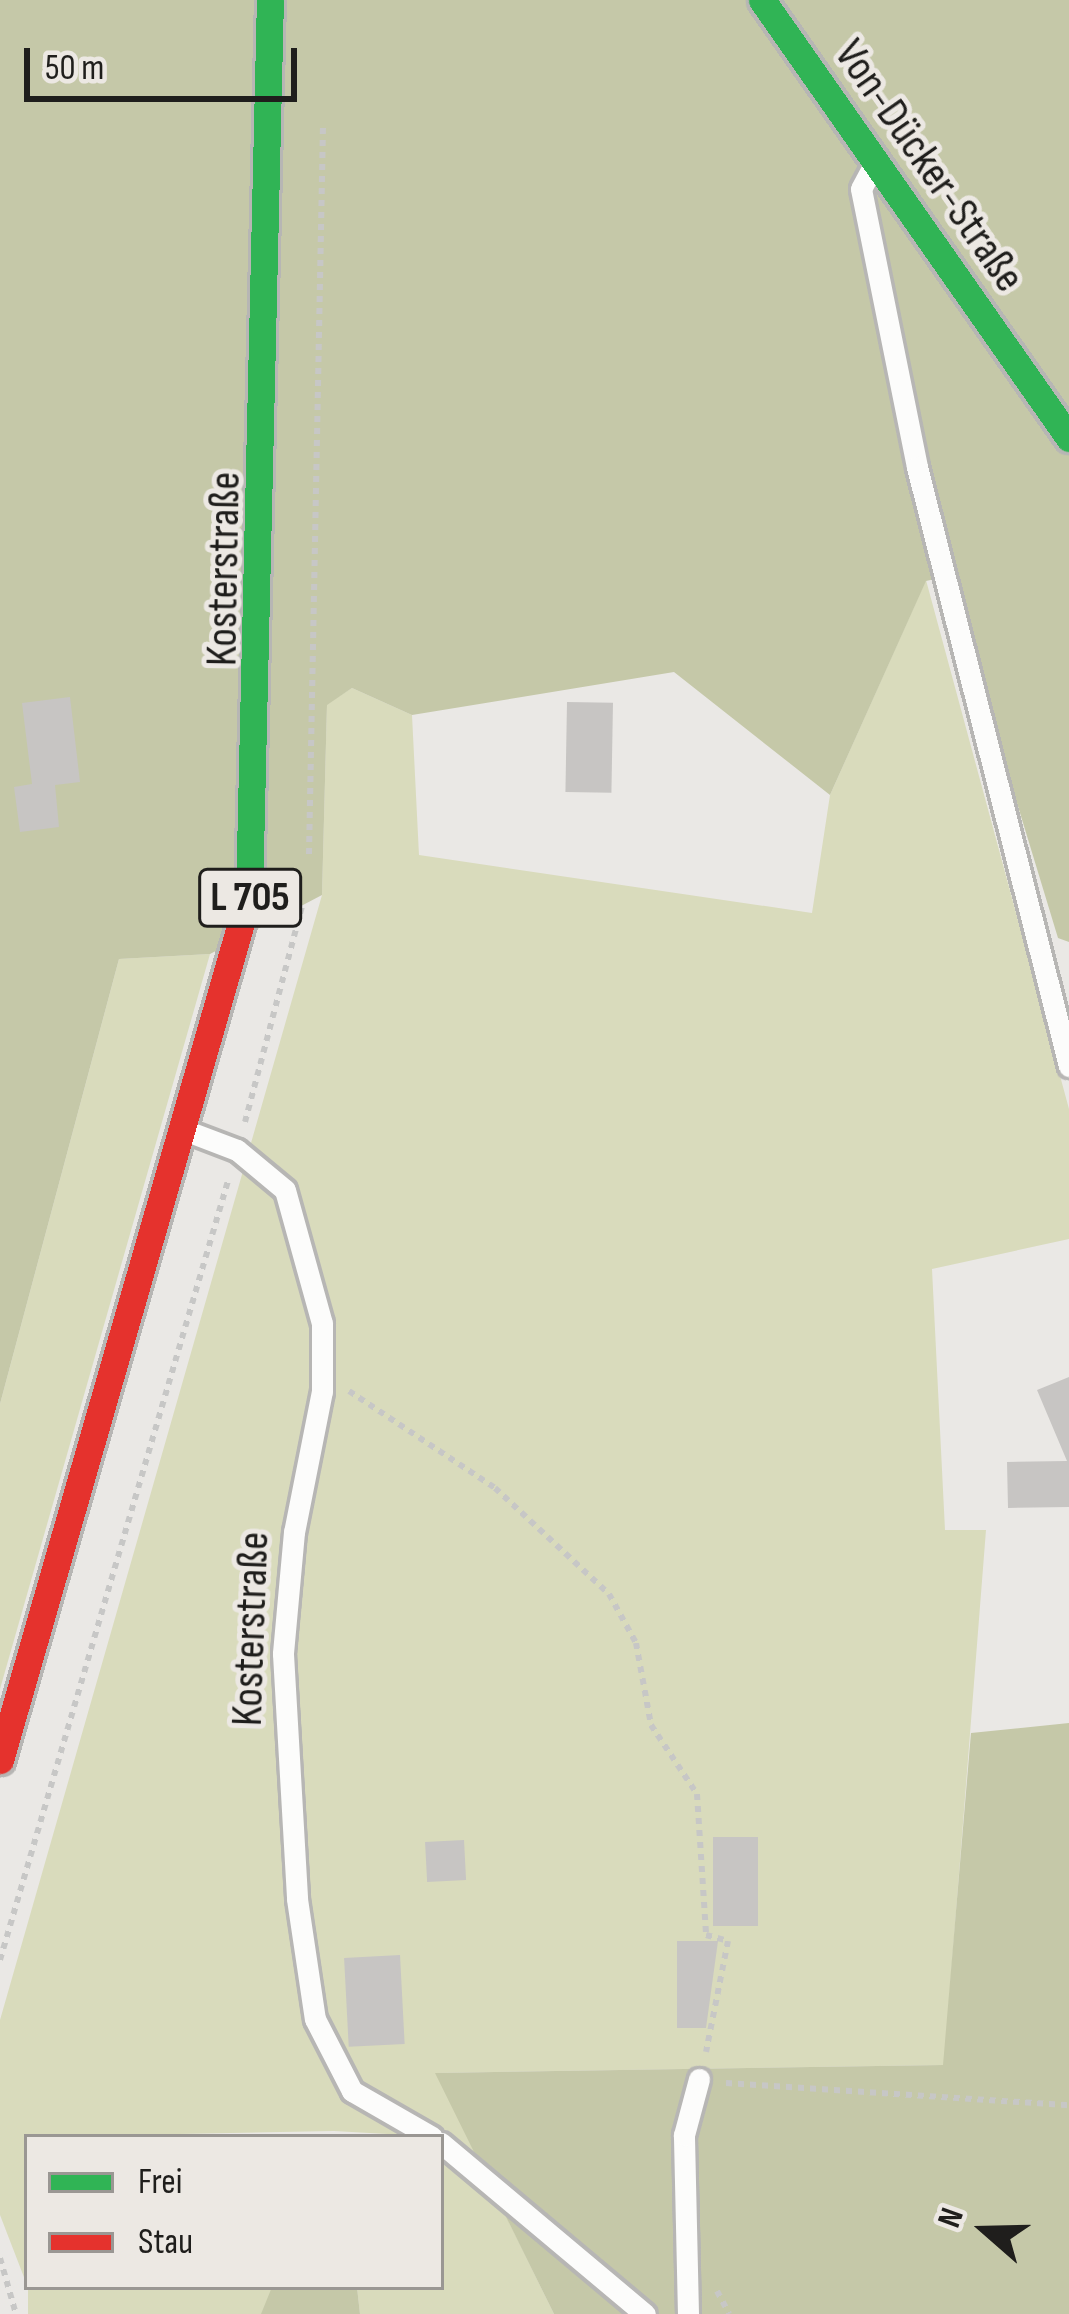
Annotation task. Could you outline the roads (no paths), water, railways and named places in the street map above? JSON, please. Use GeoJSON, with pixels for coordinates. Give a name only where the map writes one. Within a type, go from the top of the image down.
{"type":"FeatureCollection","features":[{"type":"Feature","properties":{"kind":"main road","name":"Kosterstraße"},"geometry":{"type":"LineString","coordinates":[[0,1760],[243,932],[261,816],[270,0]]}},
{"type":"Feature","properties":{"kind":"main road","name":"Von-Dücker-Straße"},"geometry":{"type":"LineString","coordinates":[[762,0],[1069,438]]}},
{"type":"Feature","properties":{"kind":"lane"},"geometry":{"type":"LineString","coordinates":[[874,162],[861,189],[878,288],[957,642],[1069,1066]]}},
{"type":"Feature","properties":{"kind":"lane","name":"Kosterstraße"},"geometry":{"type":"LineString","coordinates":[[187,1130],[237,1150],[285,1190],[322,1323],[283,1654],[297,1899],[315,2019],[334,2070],[352,2091],[428,2134]]}},
{"type":"Feature","properties":{"kind":"lane"},"geometry":{"type":"LineString","coordinates":[[688,2314],[684,2135],[699,2079]]}},
{"type":"Feature","properties":{"kind":"lane"},"geometry":{"type":"LineString","coordinates":[[444,2146],[645,2314]]}}]}
